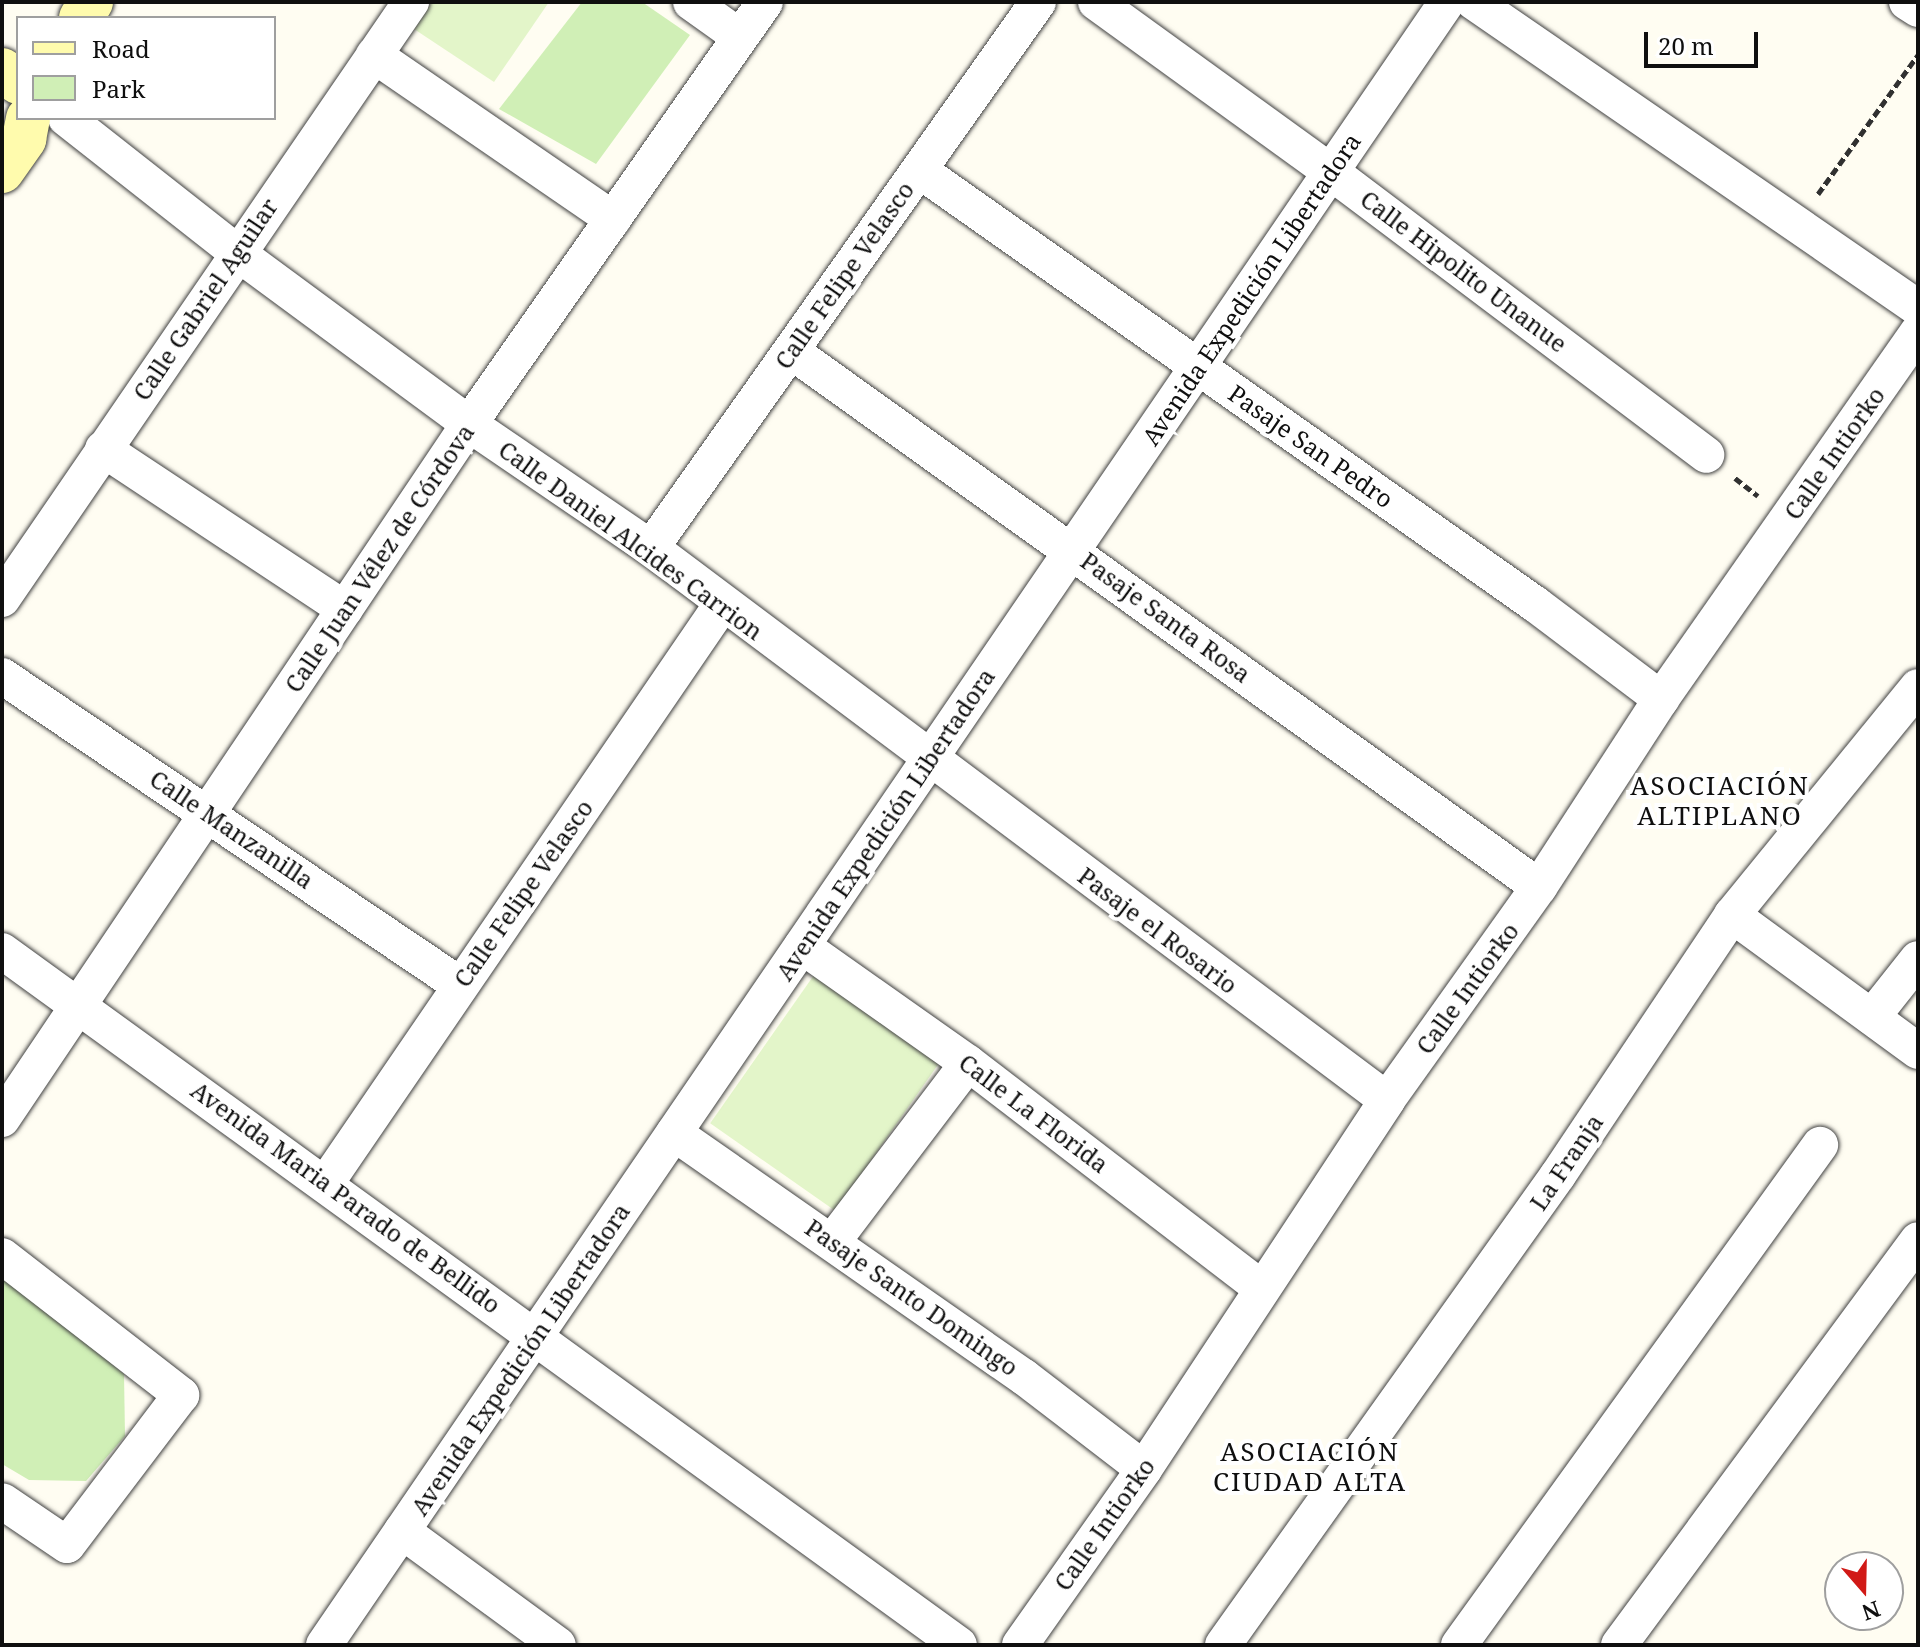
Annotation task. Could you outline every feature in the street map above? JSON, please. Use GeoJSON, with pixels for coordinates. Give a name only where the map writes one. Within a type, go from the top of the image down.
{"type":"FeatureCollection","features":[{"type":"Feature","properties":{"kind":"street","name":"Calle Gabriel Aguilar"},"geometry":{"type":"LineString","coordinates":[[2,599],[236,252],[411,2]]}},
{"type":"Feature","properties":{"kind":"street"},"geometry":{"type":"LineString","coordinates":[[691,2],[740,37]]}},
{"type":"Feature","properties":{"kind":"street","name":"Calle Juan Vélez de Córdova"},"geometry":{"type":"LineString","coordinates":[[2,1119],[469,424],[765,2]]}},
{"type":"Feature","properties":{"kind":"street","name":"Calle Felipe Velasco"},"geometry":{"type":"LineString","coordinates":[[651,548],[1038,2]]}},
{"type":"Feature","properties":{"kind":"street","name":"Calle Hipolito Unanue"},"geometry":{"type":"LineString","coordinates":[[1096,2],[1331,172],[1706,455]]}},
{"type":"Feature","properties":{"kind":"street","name":"Avenida Expedición Libertadora"},"geometry":{"type":"LineString","coordinates":[[324,1645],[1447,2]]}},
{"type":"Feature","properties":{"kind":"street"},"geometry":{"type":"LineString","coordinates":[[1474,2],[1918,308]]}},
{"type":"Feature","properties":{"kind":"street"},"geometry":{"type":"LineString","coordinates":[[1907,2],[1918,9]]}},
{"type":"Feature","properties":{"kind":"street"},"geometry":{"type":"LineString","coordinates":[[374,55],[613,219]]}},
{"type":"Feature","properties":{"kind":"street"},"geometry":{"type":"LineString","coordinates":[[2,171],[24,139],[28,120]]}},
{"type":"Feature","properties":{"kind":"street","name":"Calle Daniel Alcides Carrion"},"geometry":{"type":"LineString","coordinates":[[69,120],[236,252],[469,424],[651,548],[929,759]]}},
{"type":"Feature","properties":{"kind":"street","name":"Pasaje San Pedro"},"geometry":{"type":"LineString","coordinates":[[919,170],[1198,365],[1661,699]]}},
{"type":"Feature","properties":{"kind":"street","name":"Calle Intiorko"},"geometry":{"type":"LineString","coordinates":[[1020,1645],[1144,1469],[1260,1287],[1387,1100],[1539,887],[1661,699],[1918,332]]}},
{"type":"Feature","properties":{"kind":"street","name":"Pasaje Santa Rosa"},"geometry":{"type":"LineString","coordinates":[[791,351],[1073,549],[1539,887]]}},
{"type":"Feature","properties":{"kind":"street"},"geometry":{"type":"LineString","coordinates":[[103,449],[345,609]]}},
{"type":"Feature","properties":{"kind":"street","name":"Calle Felipe Velasco"},"geometry":{"type":"LineString","coordinates":[[326,1183],[722,604]]}},
{"type":"Feature","properties":{"kind":"street","name":"Calle Manzanilla"},"geometry":{"type":"LineString","coordinates":[[2,676],[208,812],[460,985]]}},
{"type":"Feature","properties":{"kind":"street","name":"La Franja"},"geometry":{"type":"LineString","coordinates":[[1223,1645],[1522,1226],[1732,915],[1918,687]]}},
{"type":"Feature","properties":{"kind":"street","name":"Pasaje el Rosario"},"geometry":{"type":"LineString","coordinates":[[929,759],[1387,1100]]}},
{"type":"Feature","properties":{"kind":"street"},"geometry":{"type":"LineString","coordinates":[[1732,915],[1918,1051]]}},
{"type":"Feature","properties":{"kind":"street","name":"Calle La Florida"},"geometry":{"type":"LineString","coordinates":[[802,946],[968,1063],[1260,1287]]}},
{"type":"Feature","properties":{"kind":"street","name":"Avenida Maria Parado de Bellido"},"geometry":{"type":"LineString","coordinates":[[2,951],[536,1334],[959,1645]]}},
{"type":"Feature","properties":{"kind":"street"},"geometry":{"type":"LineString","coordinates":[[1872,1017],[1918,959]]}},
{"type":"Feature","properties":{"kind":"street"},"geometry":{"type":"LineString","coordinates":[[833,1241],[968,1063]]}},
{"type":"Feature","properties":{"kind":"street","name":"Pasaje Santo Domingo"},"geometry":{"type":"LineString","coordinates":[[674,1133],[833,1241],[1144,1469]]}},
{"type":"Feature","properties":{"kind":"street"},"geometry":{"type":"LineString","coordinates":[[1459,1645],[1820,1145]]}},
{"type":"Feature","properties":{"kind":"street"},"geometry":{"type":"LineString","coordinates":[[1619,1645],[1918,1240]]}},
{"type":"Feature","properties":{"kind":"street"},"geometry":{"type":"LineString","coordinates":[[2,1256],[181,1395],[67,1545],[2,1501]]}},
{"type":"Feature","properties":{"kind":"street"},"geometry":{"type":"LineString","coordinates":[[402,1531],[558,1645]]}},
{"type":"Feature","properties":{"kind":"path"},"geometry":{"type":"LineString","coordinates":[[1798,223],[1918,55]]}},
{"type":"Feature","properties":{"kind":"path"},"geometry":{"type":"LineString","coordinates":[[1706,455],[1787,519]]}},
{"type":"Feature","properties":{"kind":"green space"},"geometry":{"type":"Polygon","coordinates":[[[432,2],[549,2],[494,82],[414,29],[432,2]]]}},
{"type":"Feature","properties":{"kind":"green space"},"geometry":{"type":"Polygon","coordinates":[[[582,2],[642,2],[690,35],[596,164],[499,109],[582,2]]]}},
{"type":"Feature","properties":{"kind":"green space"},"geometry":{"type":"Polygon","coordinates":[[[814,975],[939,1063],[836,1211],[710,1123],[814,975]]]}},
{"type":"Feature","properties":{"kind":"green space"},"geometry":{"type":"Polygon","coordinates":[[[2,1275],[124,1374],[125,1436],[86,1481],[29,1480],[2,1464],[2,1275]]]}},
{"type":"Feature","properties":{"kind":"district","name":"ASOCIACIÓN ALTIPLANO"},"geometry":{"type":"Point","coordinates":[1720,801]}},
{"type":"Feature","properties":{"kind":"district","name":"ASOCIACIÓN CIUDAD ALTA"},"geometry":{"type":"Point","coordinates":[1310,1467]}}]}
